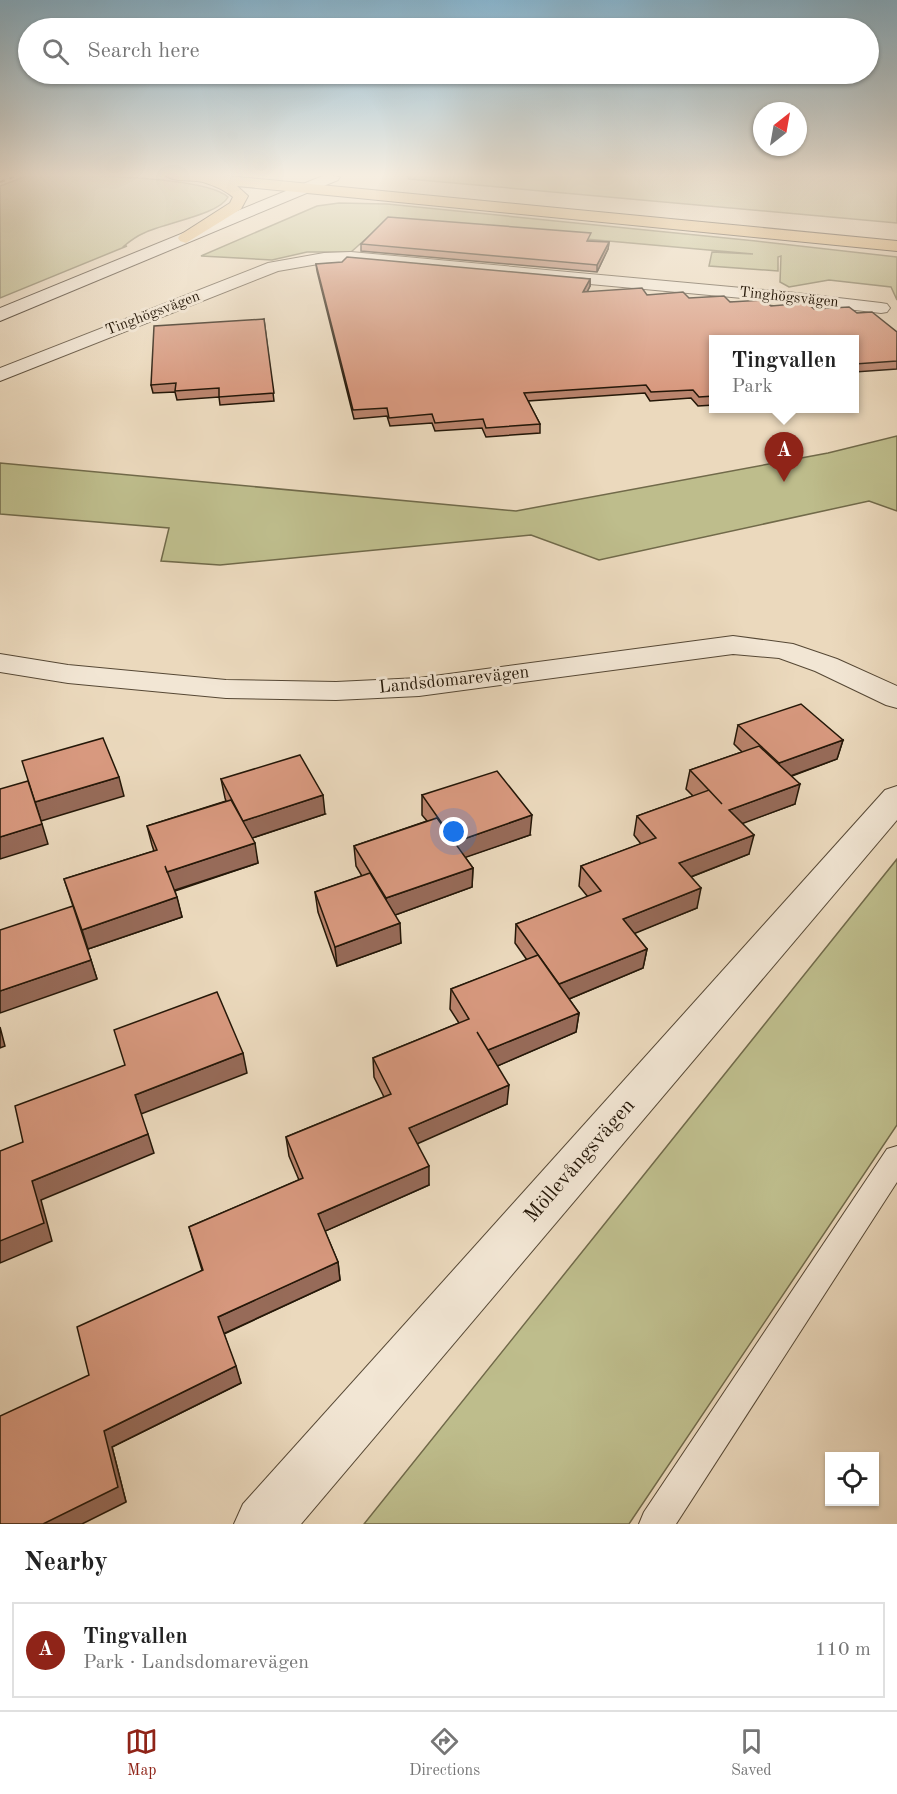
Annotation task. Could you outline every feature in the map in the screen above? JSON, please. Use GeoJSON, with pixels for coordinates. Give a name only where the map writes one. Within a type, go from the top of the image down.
{"type":"FeatureCollection","features":[{"type":"Feature","properties":{"kind":"street"},"geometry":{"type":"LineString","coordinates":[[0,315],[166,246]]}},
{"type":"Feature","properties":{"kind":"street","name":"Tinghögsvägen"},"geometry":{"type":"LineString","coordinates":[[0,375],[274,267],[324,258],[351,257],[493,269],[881,308]]}},
{"type":"Feature","properties":{"kind":"street","name":"Landsdomarevägen"},"geometry":{"type":"LineString","coordinates":[[0,663],[68,674],[226,689],[336,691],[420,687],[733,645],[783,650],[826,665],[897,698]]}},
{"type":"Feature","properties":{"kind":"street","name":"Möllevångsvägen"},"geometry":{"type":"LineString","coordinates":[[263,1524],[897,798]]}},
{"type":"Feature","properties":{"kind":"lane"},"geometry":{"type":"LineString","coordinates":[[656,1524],[897,1158]]}},
{"type":"Feature","properties":{"kind":"shaded area"},"geometry":{"type":"Polygon","coordinates":[[[0,246],[127,246],[0,298],[0,246]]]}},
{"type":"Feature","properties":{"kind":"shaded area"},"geometry":{"type":"Polygon","coordinates":[[[224,246],[358,246],[351,252],[307,252],[272,260],[201,256],[224,246]]]}},
{"type":"Feature","properties":{"kind":"shaded area"},"geometry":{"type":"Polygon","coordinates":[[[665,246],[801,246],[897,257],[897,300],[891,287],[829,280],[789,287],[780,282],[781,256],[778,257],[778,271],[709,266],[712,252],[753,254],[665,246]]]}},
{"type":"Feature","properties":{"kind":"shaded area"},"geometry":{"type":"Polygon","coordinates":[[[897,436],[897,511],[869,501],[599,560],[531,535],[220,565],[161,561],[169,528],[0,514],[0,463],[516,511],[828,453],[897,436]]]}},
{"type":"Feature","properties":{"kind":"shaded area"},"geometry":{"type":"Polygon","coordinates":[[[897,859],[897,1125],[629,1524],[364,1524],[897,859]]]}},
{"type":"Feature","properties":{"kind":"building"},"geometry":{"type":"Polygon","coordinates":[[[385,246],[607,246],[597,265],[385,246]]]}},
{"type":"Feature","properties":{"kind":"building"},"geometry":{"type":"Polygon","coordinates":[[[347,257],[590,279],[583,292],[642,288],[647,295],[683,292],[689,298],[724,296],[730,302],[764,300],[771,306],[807,303],[814,309],[849,307],[857,313],[872,312],[897,332],[897,361],[859,364],[859,335],[709,335],[709,396],[699,397],[693,390],[651,392],[646,385],[524,393],[540,424],[486,428],[483,419],[435,423],[432,414],[389,418],[387,408],[353,410],[316,264],[342,262],[347,257]]]}},
{"type":"Feature","properties":{"kind":"building"},"geometry":{"type":"Polygon","coordinates":[[[264,319],[274,393],[219,397],[219,388],[175,391],[176,383],[151,385],[154,326],[264,319]]]}},
{"type":"Feature","properties":{"kind":"building"},"geometry":{"type":"Polygon","coordinates":[[[801,704],[843,740],[779,763],[738,725],[801,704]]]}},
{"type":"Feature","properties":{"kind":"building"},"geometry":{"type":"Polygon","coordinates":[[[103,738],[119,777],[35,802],[22,761],[103,738]]]}},
{"type":"Feature","properties":{"kind":"building"},"geometry":{"type":"Polygon","coordinates":[[[759,746],[800,784],[729,810],[754,835],[679,863],[701,888],[623,919],[647,949],[559,984],[516,924],[601,891],[581,866],[656,838],[637,816],[709,790],[690,770],[759,746]]]}},
{"type":"Feature","properties":{"kind":"building"},"geometry":{"type":"Polygon","coordinates":[[[300,755],[323,795],[243,821],[221,779],[300,755]]]}},
{"type":"Feature","properties":{"kind":"building"},"geometry":{"type":"Polygon","coordinates":[[[497,771],[532,815],[455,842],[422,795],[497,771]]]}},
{"type":"Feature","properties":{"kind":"building"},"geometry":{"type":"Polygon","coordinates":[[[28,781],[42,824],[0,837],[0,789],[28,781]]]}},
{"type":"Feature","properties":{"kind":"building"},"geometry":{"type":"Polygon","coordinates":[[[231,800],[255,843],[167,872],[177,897],[82,930],[64,879],[157,850],[147,826],[231,800]]]}},
{"type":"Feature","properties":{"kind":"building"},"geometry":{"type":"Polygon","coordinates":[[[437,818],[473,868],[386,898],[354,846],[437,818]]]}},
{"type":"Feature","properties":{"kind":"building"},"geometry":{"type":"Polygon","coordinates":[[[370,873],[400,923],[335,947],[315,892],[370,873]]]}},
{"type":"Feature","properties":{"kind":"building"},"geometry":{"type":"Polygon","coordinates":[[[73,906],[91,960],[0,991],[0,930],[73,906]]]}},
{"type":"Feature","properties":{"kind":"building"},"geometry":{"type":"Polygon","coordinates":[[[538,955],[579,1013],[488,1050],[477,1032],[509,1085],[409,1128],[429,1166],[318,1214],[338,1262],[218,1317],[236,1366],[104,1431],[118,1487],[43,1524],[0,1524],[0,1416],[89,1375],[77,1327],[203,1270],[189,1227],[303,1178],[286,1137],[391,1094],[373,1058],[469,1019],[451,989],[538,955]]]}},
{"type":"Feature","properties":{"kind":"building"},"geometry":{"type":"Polygon","coordinates":[[[217,992],[243,1053],[135,1095],[148,1134],[32,1181],[44,1223],[0,1241],[0,1151],[23,1142],[15,1106],[125,1065],[114,1030],[217,992]]]}},
{"type":"Feature","properties":{"kind":"place","name":"Tingvallen"},"geometry":{"type":"Point","coordinates":[784,482]}}]}
